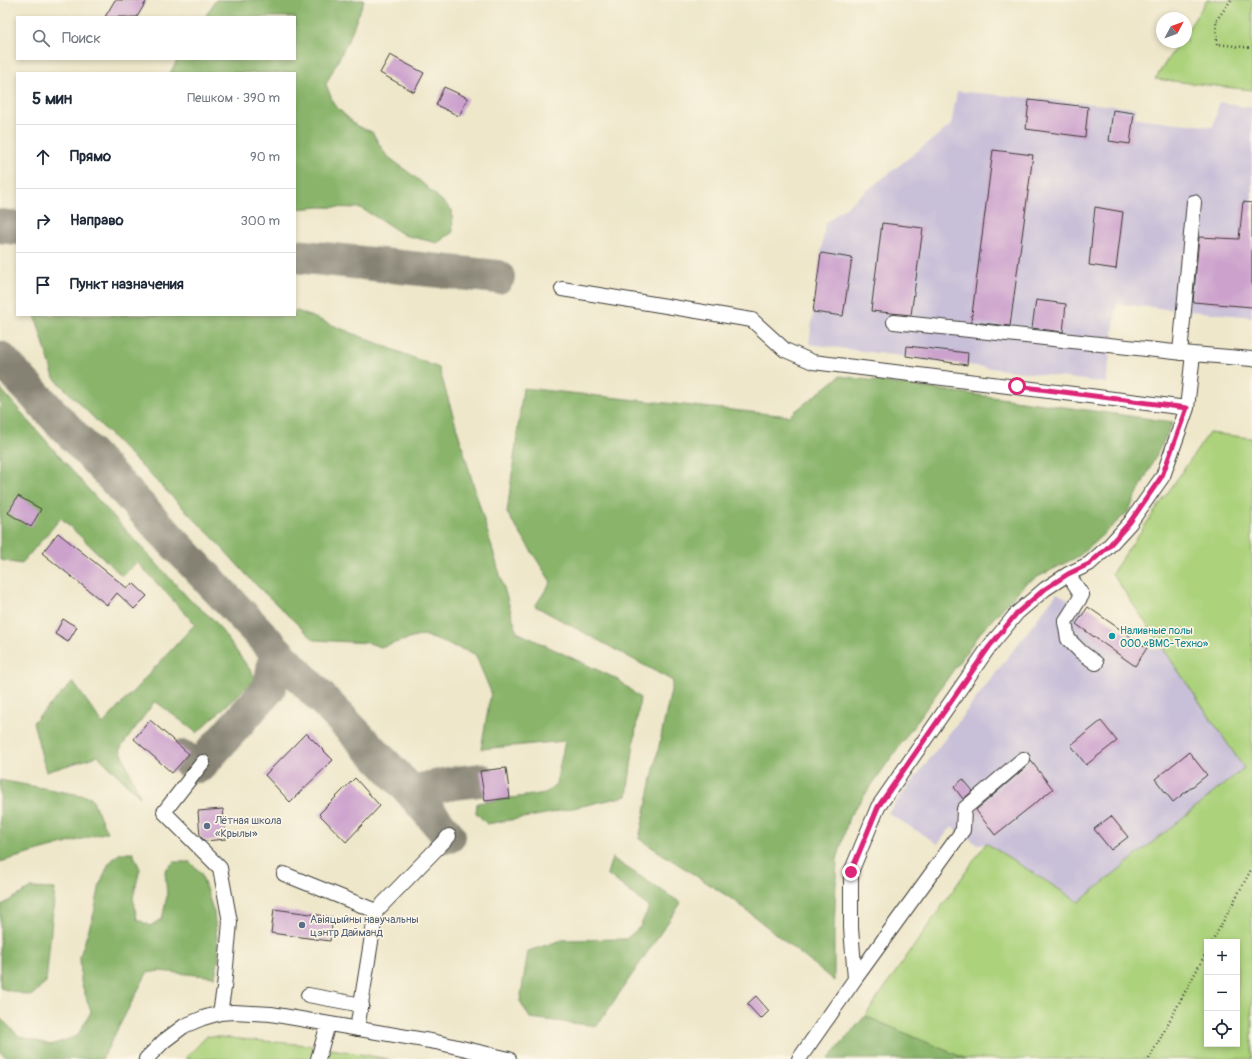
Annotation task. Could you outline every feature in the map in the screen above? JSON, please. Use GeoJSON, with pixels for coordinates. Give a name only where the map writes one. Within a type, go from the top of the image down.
{"type":"FeatureCollection","features":[{"type":"Feature","properties":{"kind":"street"},"geometry":{"type":"LineString","coordinates":[[855,979],[851,928],[851,872],[878,807],[989,647],[1017,613],[1045,589],[1068,574],[1089,564],[1108,547],[1130,522],[1162,476],[1187,408],[1186,354],[1194,202]]}},
{"type":"Feature","properties":{"kind":"street"},"geometry":{"type":"LineString","coordinates":[[562,289],[752,320],[785,350],[813,362],[1187,408]]}},
{"type":"Feature","properties":{"kind":"street"},"geometry":{"type":"LineString","coordinates":[[894,322],[1186,354],[1252,359]]}},
{"type":"Feature","properties":{"kind":"street"},"geometry":{"type":"LineString","coordinates":[[1068,574],[1082,595],[1065,622],[1068,639],[1081,652],[1096,663]]}},
{"type":"Feature","properties":{"kind":"street"},"geometry":{"type":"LineString","coordinates":[[799,1059],[963,830],[964,809],[1023,759]]}},
{"type":"Feature","properties":{"kind":"street"},"geometry":{"type":"LineString","coordinates":[[203,762],[164,812],[220,868],[230,922],[224,988],[220,1013]]}},
{"type":"Feature","properties":{"kind":"street"},"geometry":{"type":"LineString","coordinates":[[357,1029],[376,911],[449,836]]}},
{"type":"Feature","properties":{"kind":"street"},"geometry":{"type":"LineString","coordinates":[[284,874],[376,911]]}},
{"type":"Feature","properties":{"kind":"street"},"geometry":{"type":"LineString","coordinates":[[308,995],[362,1005]]}},
{"type":"Feature","properties":{"kind":"street"},"geometry":{"type":"LineString","coordinates":[[146,1059],[164,1041],[184,1026],[220,1013],[233,1012],[271,1014],[436,1042],[509,1059]]}},
{"type":"Feature","properties":{"kind":"street"},"geometry":{"type":"LineString","coordinates":[[318,1059],[328,1024]]}},
{"type":"Feature","properties":{"kind":"path"},"geometry":{"type":"LineString","coordinates":[[1231,0],[1216,22],[1218,44],[1252,48]]}},
{"type":"Feature","properties":{"kind":"path"},"geometry":{"type":"LineString","coordinates":[[1214,939],[1252,868]]}},
{"type":"Feature","properties":{"kind":"path"},"geometry":{"type":"LineString","coordinates":[[1149,1059],[1204,957]]}},
{"type":"Feature","properties":{"kind":"shaded area"},"geometry":{"type":"Polygon","coordinates":[[[957,91],[1136,108],[1135,118],[1213,127],[1219,102],[1252,108],[1252,317],[1117,304],[1106,383],[809,344],[825,223],[951,125],[957,91]]]}},
{"type":"Feature","properties":{"kind":"shaded area"},"geometry":{"type":"Polygon","coordinates":[[[1057,593],[1086,610],[1088,607],[1147,648],[1164,650],[1244,768],[1079,902],[986,843],[977,844],[952,826],[938,844],[888,813],[1057,593]]]}},
{"type":"Feature","properties":{"kind":"green space"},"geometry":{"type":"Polygon","coordinates":[[[216,0],[364,0],[349,39],[326,84],[334,105],[357,126],[372,132],[386,155],[420,181],[452,210],[453,232],[437,243],[404,235],[360,208],[320,207],[296,209],[296,72],[171,72],[177,60],[296,60],[296,16],[206,16],[216,0]]]}},
{"type":"Feature","properties":{"kind":"green space"},"geometry":{"type":"Polygon","coordinates":[[[1207,0],[1252,0],[1252,90],[1155,79],[1175,48],[1192,48],[1192,23],[1207,0]]]}},
{"type":"Feature","properties":{"kind":"green space"},"geometry":{"type":"Polygon","coordinates":[[[296,310],[439,368],[517,632],[619,680],[640,698],[627,796],[546,814],[487,824],[476,813],[477,803],[546,793],[556,783],[565,741],[481,749],[491,692],[475,654],[423,635],[380,647],[369,643],[314,640],[253,582],[213,538],[54,378],[35,316],[296,316],[296,310]]]}},
{"type":"Feature","properties":{"kind":"green space"},"geometry":{"type":"Polygon","coordinates":[[[840,376],[1173,422],[1128,512],[1079,556],[1026,583],[979,634],[849,817],[837,860],[834,932],[834,981],[735,901],[639,839],[673,681],[535,606],[551,582],[507,513],[523,388],[789,416],[840,376]]]}},
{"type":"Feature","properties":{"kind":"green space"},"geometry":{"type":"Polygon","coordinates":[[[0,388],[89,490],[190,600],[214,620],[256,678],[197,733],[155,701],[120,749],[140,797],[98,756],[46,772],[33,722],[73,682],[103,724],[195,624],[137,562],[122,576],[61,518],[21,564],[0,560],[0,388]]]}},
{"type":"Feature","properties":{"kind":"green space"},"geometry":{"type":"Polygon","coordinates":[[[1209,433],[1252,438],[1252,1059],[966,1059],[865,1016],[986,843],[1079,902],[1244,768],[1112,573],[1209,433]]]}},
{"type":"Feature","properties":{"kind":"green space"},"geometry":{"type":"Polygon","coordinates":[[[0,780],[91,797],[107,832],[0,862],[0,780]]]}},
{"type":"Feature","properties":{"kind":"green space"},"geometry":{"type":"Polygon","coordinates":[[[120,853],[133,853],[140,869],[133,898],[137,919],[150,926],[162,919],[167,896],[165,870],[174,862],[190,862],[201,873],[214,913],[219,957],[215,977],[159,971],[147,973],[102,1059],[9,1059],[0,1052],[0,1018],[19,1036],[51,1045],[77,1036],[91,1012],[81,982],[80,956],[94,913],[100,884],[109,863],[120,853]]]}},
{"type":"Feature","properties":{"kind":"green space"},"geometry":{"type":"Polygon","coordinates":[[[612,858],[681,903],[597,1026],[530,1018],[520,1001],[528,951],[562,940],[626,939],[640,927],[649,907],[607,874],[612,858]]]}},
{"type":"Feature","properties":{"kind":"green space"},"geometry":{"type":"Polygon","coordinates":[[[31,888],[55,889],[46,982],[31,996],[0,988],[0,906],[31,888]]]}},
{"type":"Feature","properties":{"kind":"green space"},"geometry":{"type":"Polygon","coordinates":[[[865,1016],[966,1059],[828,1059],[865,1016]]]}},
{"type":"Feature","properties":{"kind":"green space"},"geometry":{"type":"Polygon","coordinates":[[[207,1036],[308,1045],[389,1059],[185,1059],[207,1036]]]}},
{"type":"Feature","properties":{"kind":"building"},"geometry":{"type":"Polygon","coordinates":[[[115,0],[147,0],[138,16],[106,16],[115,0]]]}},
{"type":"Feature","properties":{"kind":"building"},"geometry":{"type":"Polygon","coordinates":[[[390,55],[424,73],[414,92],[380,73],[390,55]]]}},
{"type":"Feature","properties":{"kind":"building"},"geometry":{"type":"Polygon","coordinates":[[[444,87],[468,98],[459,116],[436,105],[444,87]]]}},
{"type":"Feature","properties":{"kind":"building"},"geometry":{"type":"Polygon","coordinates":[[[1029,100],[1088,107],[1085,137],[1026,129],[1029,100]]]}},
{"type":"Feature","properties":{"kind":"building"},"geometry":{"type":"Polygon","coordinates":[[[1113,110],[1134,113],[1130,144],[1109,141],[1113,110]]]}},
{"type":"Feature","properties":{"kind":"building"},"geometry":{"type":"Polygon","coordinates":[[[993,150],[1033,155],[1010,326],[971,322],[993,150]]]}},
{"type":"Feature","properties":{"kind":"building"},"geometry":{"type":"Polygon","coordinates":[[[1243,202],[1252,203],[1252,307],[1193,302],[1199,237],[1239,239],[1243,202]]]}},
{"type":"Feature","properties":{"kind":"building"},"geometry":{"type":"Polygon","coordinates":[[[1095,207],[1123,212],[1116,269],[1089,265],[1095,207]]]}},
{"type":"Feature","properties":{"kind":"building"},"geometry":{"type":"Polygon","coordinates":[[[882,223],[923,228],[911,315],[871,311],[882,223]]]}},
{"type":"Feature","properties":{"kind":"building"},"geometry":{"type":"Polygon","coordinates":[[[821,253],[852,258],[843,316],[813,312],[821,253]]]}},
{"type":"Feature","properties":{"kind":"building"},"geometry":{"type":"Polygon","coordinates":[[[1036,300],[1066,304],[1063,332],[1032,328],[1036,300]]]}},
{"type":"Feature","properties":{"kind":"building"},"geometry":{"type":"Polygon","coordinates":[[[907,346],[968,353],[967,365],[906,356],[907,346]]]}},
{"type":"Feature","properties":{"kind":"building"},"geometry":{"type":"Polygon","coordinates":[[[18,496],[41,509],[31,527],[8,513],[18,496]]]}},
{"type":"Feature","properties":{"kind":"building"},"geometry":{"type":"Polygon","coordinates":[[[58,533],[127,588],[133,583],[147,596],[134,609],[117,593],[107,605],[42,553],[58,533]]]}},
{"type":"Feature","properties":{"kind":"building","name":"Наливные полы ООО «ВМС-Техно»"},"geometry":{"type":"Polygon","coordinates":[[[1088,607],[1147,648],[1135,666],[1076,624],[1088,607]]]}},
{"type":"Feature","properties":{"kind":"building"},"geometry":{"type":"Polygon","coordinates":[[[63,619],[77,627],[68,642],[55,634],[63,619]]]}},
{"type":"Feature","properties":{"kind":"building"},"geometry":{"type":"Polygon","coordinates":[[[150,720],[189,754],[172,773],[134,739],[150,720]]]}},
{"type":"Feature","properties":{"kind":"building"},"geometry":{"type":"Polygon","coordinates":[[[1101,721],[1117,741],[1086,765],[1071,745],[1101,721]]]}},
{"type":"Feature","properties":{"kind":"building"},"geometry":{"type":"Polygon","coordinates":[[[306,733],[333,760],[290,802],[265,775],[306,733]]]}},
{"type":"Feature","properties":{"kind":"building"},"geometry":{"type":"Polygon","coordinates":[[[1189,752],[1207,775],[1173,802],[1155,779],[1189,752]]]}},
{"type":"Feature","properties":{"kind":"building"},"geometry":{"type":"Polygon","coordinates":[[[1031,761],[1053,789],[995,835],[976,810],[1031,761]]]}},
{"type":"Feature","properties":{"kind":"building"},"geometry":{"type":"Polygon","coordinates":[[[506,768],[510,798],[485,801],[480,771],[506,768]]]}},
{"type":"Feature","properties":{"kind":"building"},"geometry":{"type":"Polygon","coordinates":[[[355,778],[380,806],[346,842],[319,814],[355,778]]]}},
{"type":"Feature","properties":{"kind":"building"},"geometry":{"type":"Polygon","coordinates":[[[963,779],[973,791],[963,799],[954,787],[963,779]]]}},
{"type":"Feature","properties":{"kind":"building"},"geometry":{"type":"Polygon","coordinates":[[[223,809],[226,839],[205,841],[200,836],[198,811],[223,809]]]}},
{"type":"Feature","properties":{"kind":"building"},"geometry":{"type":"Polygon","coordinates":[[[1111,816],[1128,837],[1111,850],[1094,829],[1111,816]]]}},
{"type":"Feature","properties":{"kind":"building","name":"Авіяцыйны навучальны цэнтр Дайманд"},"geometry":{"type":"Polygon","coordinates":[[[274,909],[333,917],[330,941],[271,933],[274,909]]]}},
{"type":"Feature","properties":{"kind":"building"},"geometry":{"type":"Polygon","coordinates":[[[756,996],[769,1011],[761,1019],[747,1004],[756,996]]]}},
{"type":"Feature","properties":{"kind":"taxiway"},"geometry":{"type":"LineString","coordinates":[[0,226],[16,228]]}},
{"type":"Feature","properties":{"kind":"taxiway"},"geometry":{"type":"LineString","coordinates":[[296,256],[498,277]]}},
{"type":"Feature","properties":{"kind":"taxiway"},"geometry":{"type":"LineString","coordinates":[[0,358],[276,651],[409,789],[449,836]]}},
{"type":"Feature","properties":{"kind":"taxiway"},"geometry":{"type":"LineString","coordinates":[[183,757],[195,766],[199,766],[270,687],[276,651]]}},
{"type":"Feature","properties":{"kind":"taxiway"},"geometry":{"type":"LineString","coordinates":[[409,789],[416,791],[448,784],[480,780]]}},
{"type":"Feature","properties":{"kind":"place","name":"Наливные полы ООО «ВМС-Техно»"},"geometry":{"type":"Point","coordinates":[1112,636]}},
{"type":"Feature","properties":{"kind":"place","name":"Лётная школа «Крылы»"},"geometry":{"type":"Point","coordinates":[207,826]}},
{"type":"Feature","properties":{"kind":"place","name":"Авіяцыйны навучальны цэнтр Дайманд"},"geometry":{"type":"Point","coordinates":[302,925]}},
{"type":"Feature","properties":{"kind":"route"},"geometry":{"type":"LineString","coordinates":[[851,872],[878,807],[989,647],[1017,613],[1045,589],[1068,574],[1089,564],[1108,547],[1130,522],[1162,476],[1187,408],[1017,386]]}}]}
